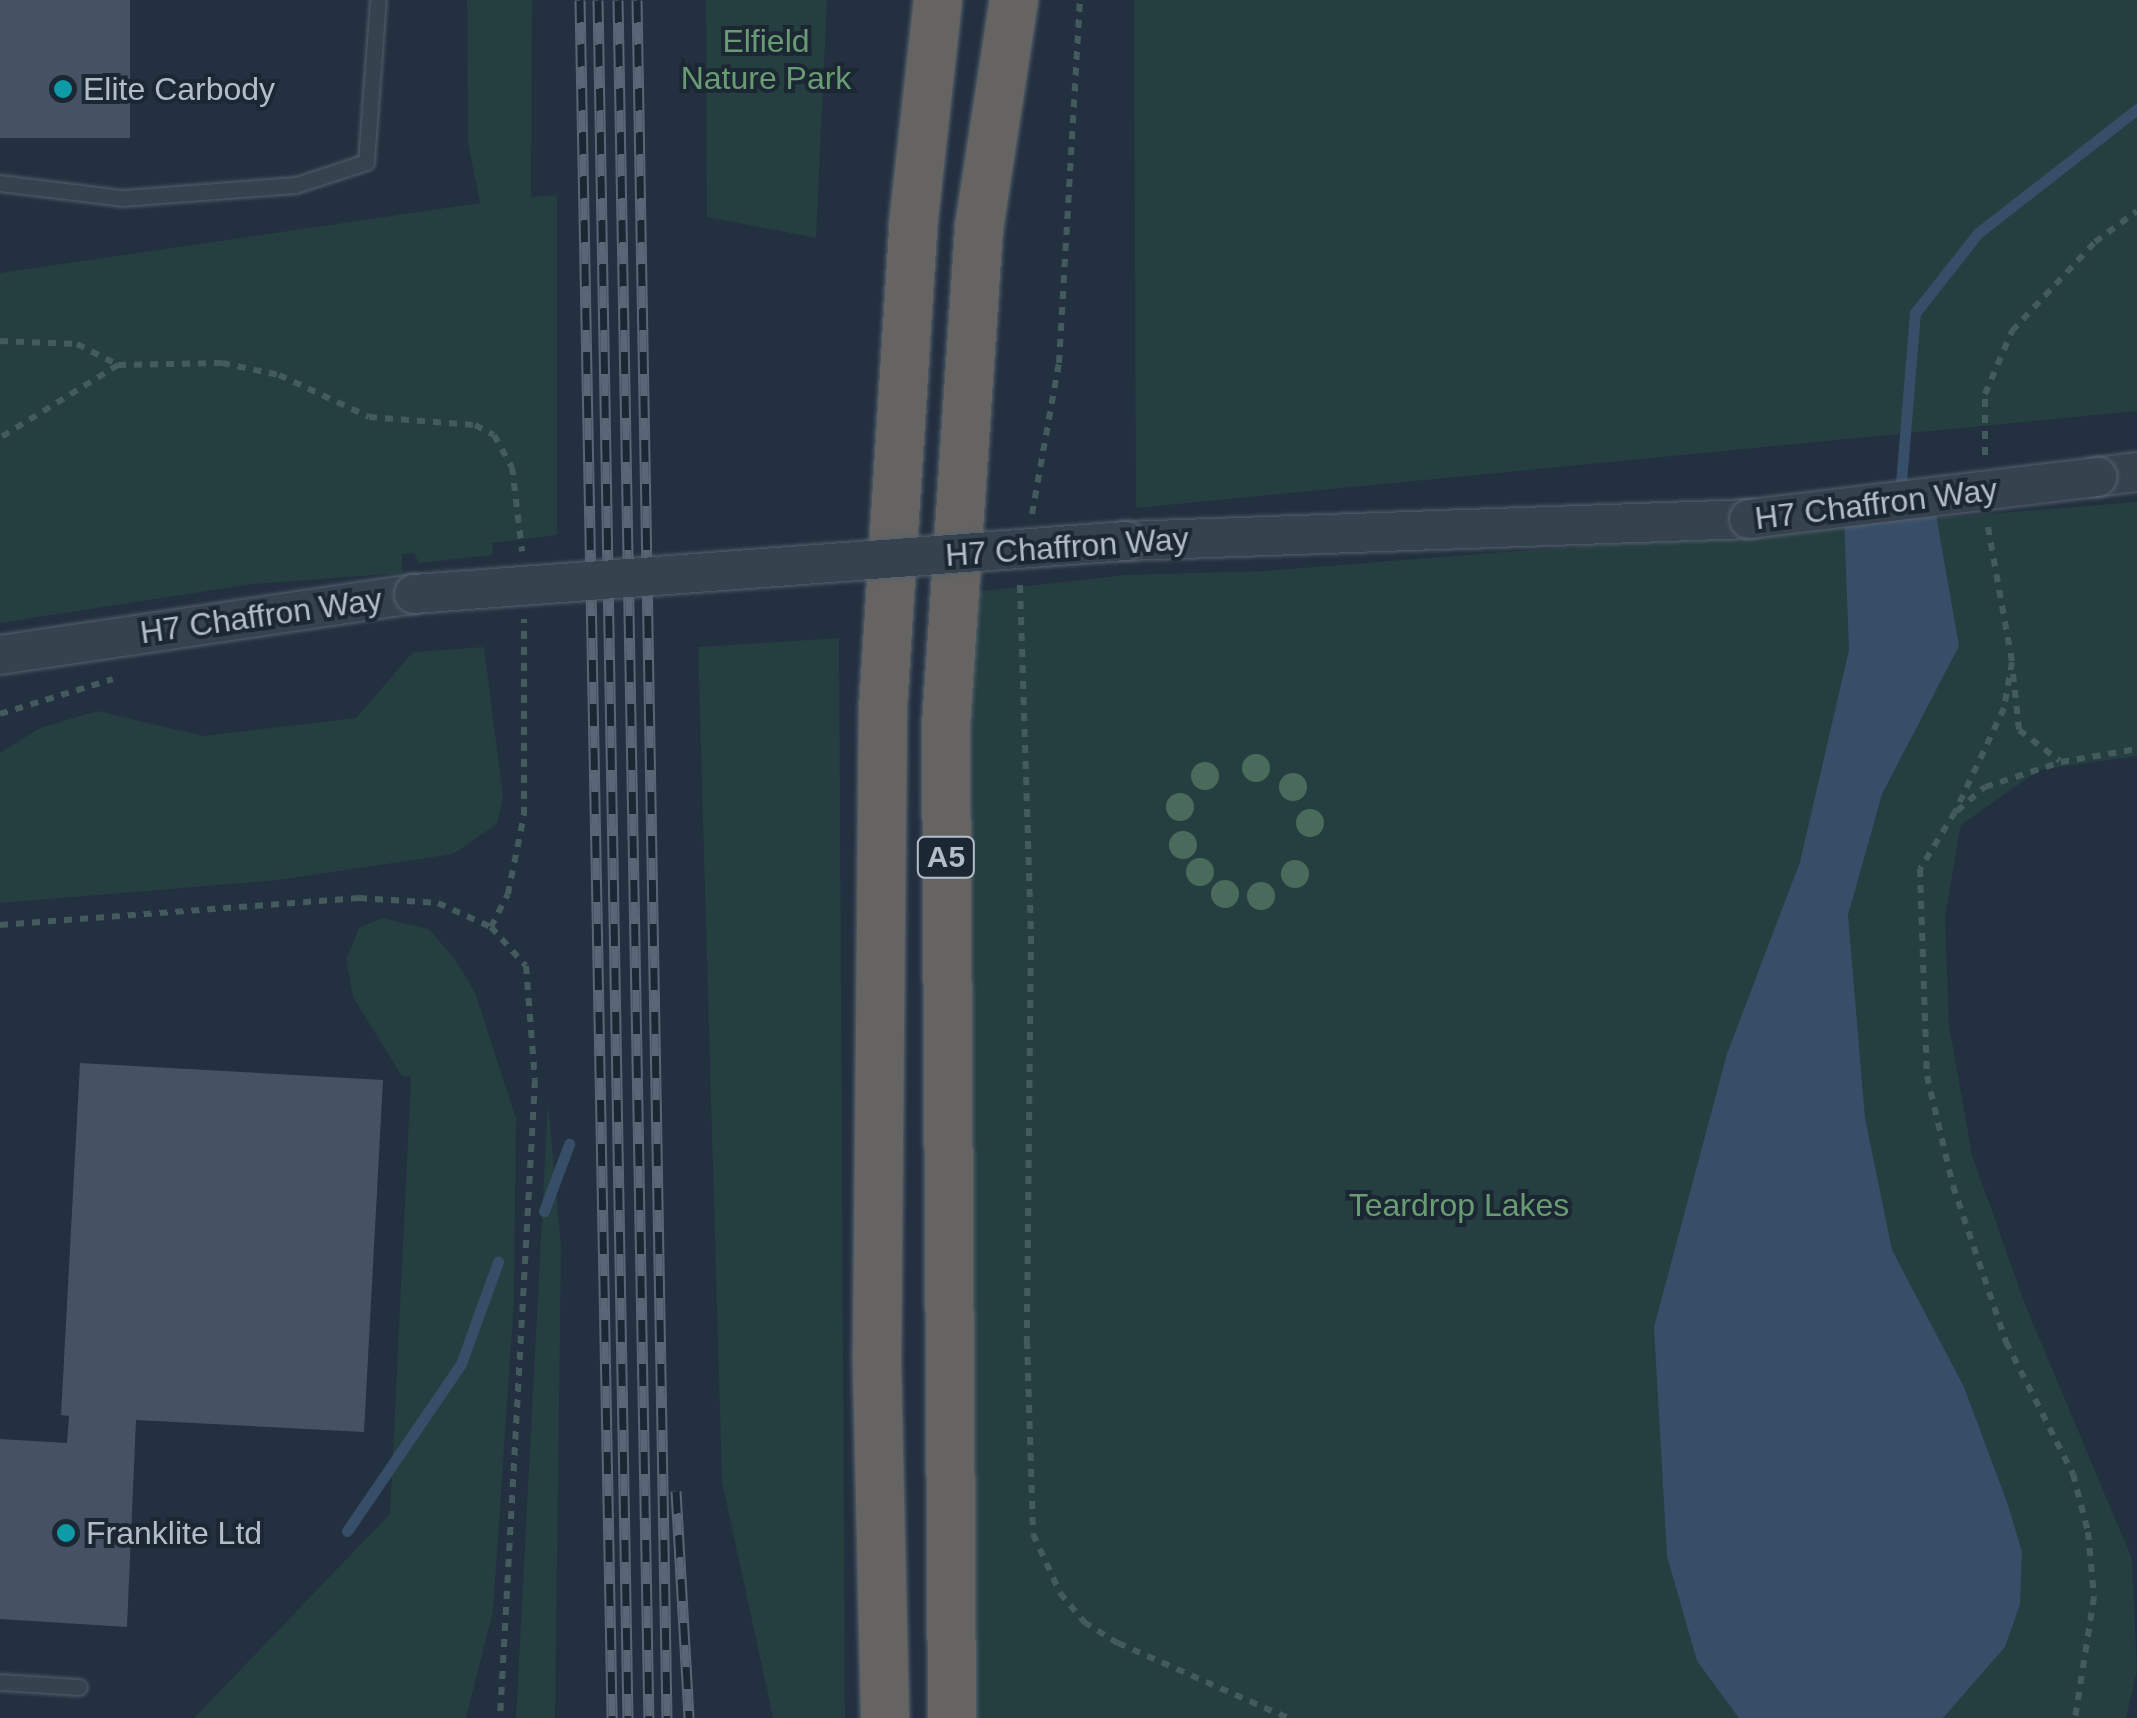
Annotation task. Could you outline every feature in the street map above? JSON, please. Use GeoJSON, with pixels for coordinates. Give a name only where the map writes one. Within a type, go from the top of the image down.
{"type":"FeatureCollection","features":[{"type":"Feature","properties":{"kind":"highway","name":"A5"},"geometry":{"type":"LineString","coordinates":[[885,1718],[877,1355],[884,708],[913,226],[938,0]]}},
{"type":"Feature","properties":{"kind":"highway","name":"A5"},"geometry":{"type":"LineString","coordinates":[[952,1718],[946,725],[980,228],[1014,0]]}},
{"type":"Feature","properties":{"kind":"street","name":"H7 Chaffron Way"},"geometry":{"type":"LineString","coordinates":[[0,655],[414,594],[1126,540],[1749,520],[2137,472]]}},
{"type":"Feature","properties":{"kind":"lane"},"geometry":{"type":"LineString","coordinates":[[0,184],[123,198],[296,185],[366,162],[378,0]]}},
{"type":"Feature","properties":{"kind":"lane"},"geometry":{"type":"LineString","coordinates":[[0,1682],[79,1688]]}},
{"type":"Feature","properties":{"kind":"path"},"geometry":{"type":"LineString","coordinates":[[1030,530],[1059,363],[1080,0]]}},
{"type":"Feature","properties":{"kind":"path"},"geometry":{"type":"LineString","coordinates":[[1985,463],[1985,394],[2012,331],[2094,242],[2137,211]]}},
{"type":"Feature","properties":{"kind":"path"},"geometry":{"type":"LineString","coordinates":[[0,341],[77,344],[118,364],[222,363],[279,375],[370,417],[476,425],[494,435],[512,467],[522,533]]}},
{"type":"Feature","properties":{"kind":"path"},"geometry":{"type":"LineString","coordinates":[[0,438],[118,364]]}},
{"type":"Feature","properties":{"kind":"path"},"geometry":{"type":"LineString","coordinates":[[1988,520],[2020,730],[2060,762]]}},
{"type":"Feature","properties":{"kind":"path"},"geometry":{"type":"LineString","coordinates":[[1023,568],[1016,605],[1031,936],[1027,1341],[1033,1534],[1060,1593],[1084,1622],[1118,1644],[1268,1714],[1288,1718]]}},
{"type":"Feature","properties":{"kind":"path"},"geometry":{"type":"LineString","coordinates":[[2012,662],[2004,708],[1955,812],[1920,869],[1927,1076],[1953,1186],[2006,1342],[2074,1474],[2088,1532],[2094,1598],[2075,1718]]}},
{"type":"Feature","properties":{"kind":"path"},"geometry":{"type":"LineString","coordinates":[[492,926],[508,894],[524,815],[524,678]]}},
{"type":"Feature","properties":{"kind":"path"},"geometry":{"type":"LineString","coordinates":[[1955,812],[1985,787],[2060,762],[2137,749]]}},
{"type":"Feature","properties":{"kind":"path"},"geometry":{"type":"LineString","coordinates":[[0,926],[360,898],[438,903],[492,926],[526,966],[535,1080],[500,1718]]}},
{"type":"Feature","properties":{"kind":"green space"},"geometry":{"type":"Polygon","coordinates":[[[467,0],[532,0],[531,197],[557,195],[557,535],[492,543],[493,555],[419,563],[414,553],[402,554],[402,573],[253,584],[0,623],[0,273],[480,203],[468,142],[467,0]]]}},
{"type":"Feature","properties":{"kind":"green space","name":"Elfield Nature Park"},"geometry":{"type":"Polygon","coordinates":[[[706,0],[827,0],[816,238],[707,217],[706,0]]]}},
{"type":"Feature","properties":{"kind":"green space"},"geometry":{"type":"Polygon","coordinates":[[[1134,0],[2137,0],[2137,411],[1136,508],[1134,0]]]}},
{"type":"Feature","properties":{"kind":"green space","name":"Teardrop Lakes"},"geometry":{"type":"Polygon","coordinates":[[[2137,502],[2137,756],[2039,770],[1961,825],[1945,917],[1949,1024],[1972,1155],[2025,1304],[2132,1559],[2137,1670],[2126,1718],[952,1718],[954,594],[1126,575],[1264,571],[2137,502]]]}},
{"type":"Feature","properties":{"kind":"green space"},"geometry":{"type":"Polygon","coordinates":[[[839,638],[845,1718],[773,1718],[722,1482],[698,647],[839,638]]]}},
{"type":"Feature","properties":{"kind":"green space"},"geometry":{"type":"Polygon","coordinates":[[[484,647],[503,796],[497,824],[453,854],[279,880],[0,903],[0,753],[40,728],[97,711],[204,736],[356,718],[413,652],[484,647]]]}},
{"type":"Feature","properties":{"kind":"green space"},"geometry":{"type":"Polygon","coordinates":[[[382,918],[429,929],[454,958],[475,992],[516,1119],[514,1300],[493,1612],[466,1718],[194,1718],[390,1514],[411,1077],[402,1076],[353,997],[346,959],[359,928],[382,918]]]}},
{"type":"Feature","properties":{"kind":"green space"},"geometry":{"type":"Polygon","coordinates":[[[548,1102],[561,1247],[555,1718],[516,1718],[548,1102]]]}},
{"type":"Feature","properties":{"kind":"water"},"geometry":{"type":"Polygon","coordinates":[[[1934,503],[1959,646],[1882,794],[1848,915],[1865,1118],[1892,1250],[1964,1387],[2008,1505],[2022,1552],[2020,1604],[2005,1647],[1943,1718],[1739,1718],[1697,1661],[1667,1556],[1654,1327],[1727,1054],[1800,862],[1849,650],[1844,517],[1934,503]]]}},
{"type":"Feature","properties":{"kind":"building","name":"Elite Carbody"},"geometry":{"type":"Polygon","coordinates":[[[0,0],[130,0],[130,138],[0,138],[0,0]]]}},
{"type":"Feature","properties":{"kind":"building"},"geometry":{"type":"Polygon","coordinates":[[[80,1063],[383,1080],[364,1432],[136,1420],[127,1627],[0,1619],[0,1439],[67,1443],[69,1416],[61,1415],[80,1063]]]}},
{"type":"Feature","properties":{"kind":"waterway"},"geometry":{"type":"LineString","coordinates":[[1900,495],[1915,313],[1978,233],[2137,109]]}},
{"type":"Feature","properties":{"kind":"waterway"},"geometry":{"type":"LineString","coordinates":[[544,1211],[569,1144]]}},
{"type":"Feature","properties":{"kind":"waterway"},"geometry":{"type":"LineString","coordinates":[[347,1531],[461,1364],[498,1262]]}},
{"type":"Feature","properties":{"kind":"railway"},"geometry":{"type":"LineString","coordinates":[[580,0],[612,1718]]}},
{"type":"Feature","properties":{"kind":"railway"},"geometry":{"type":"LineString","coordinates":[[598,0],[628,1718]]}},
{"type":"Feature","properties":{"kind":"railway"},"geometry":{"type":"LineString","coordinates":[[618,0],[649,1718]]}},
{"type":"Feature","properties":{"kind":"railway"},"geometry":{"type":"LineString","coordinates":[[637,0],[667,1718]]}},
{"type":"Feature","properties":{"kind":"railway"},"geometry":{"type":"LineString","coordinates":[[676,1491],[689,1718]]}},
{"type":"Feature","properties":{"kind":"place","name":"Elite Carbody"},"geometry":{"type":"Point","coordinates":[63,89]}},
{"type":"Feature","properties":{"kind":"place","name":"Franklite Ltd"},"geometry":{"type":"Point","coordinates":[66,1533]}}]}
